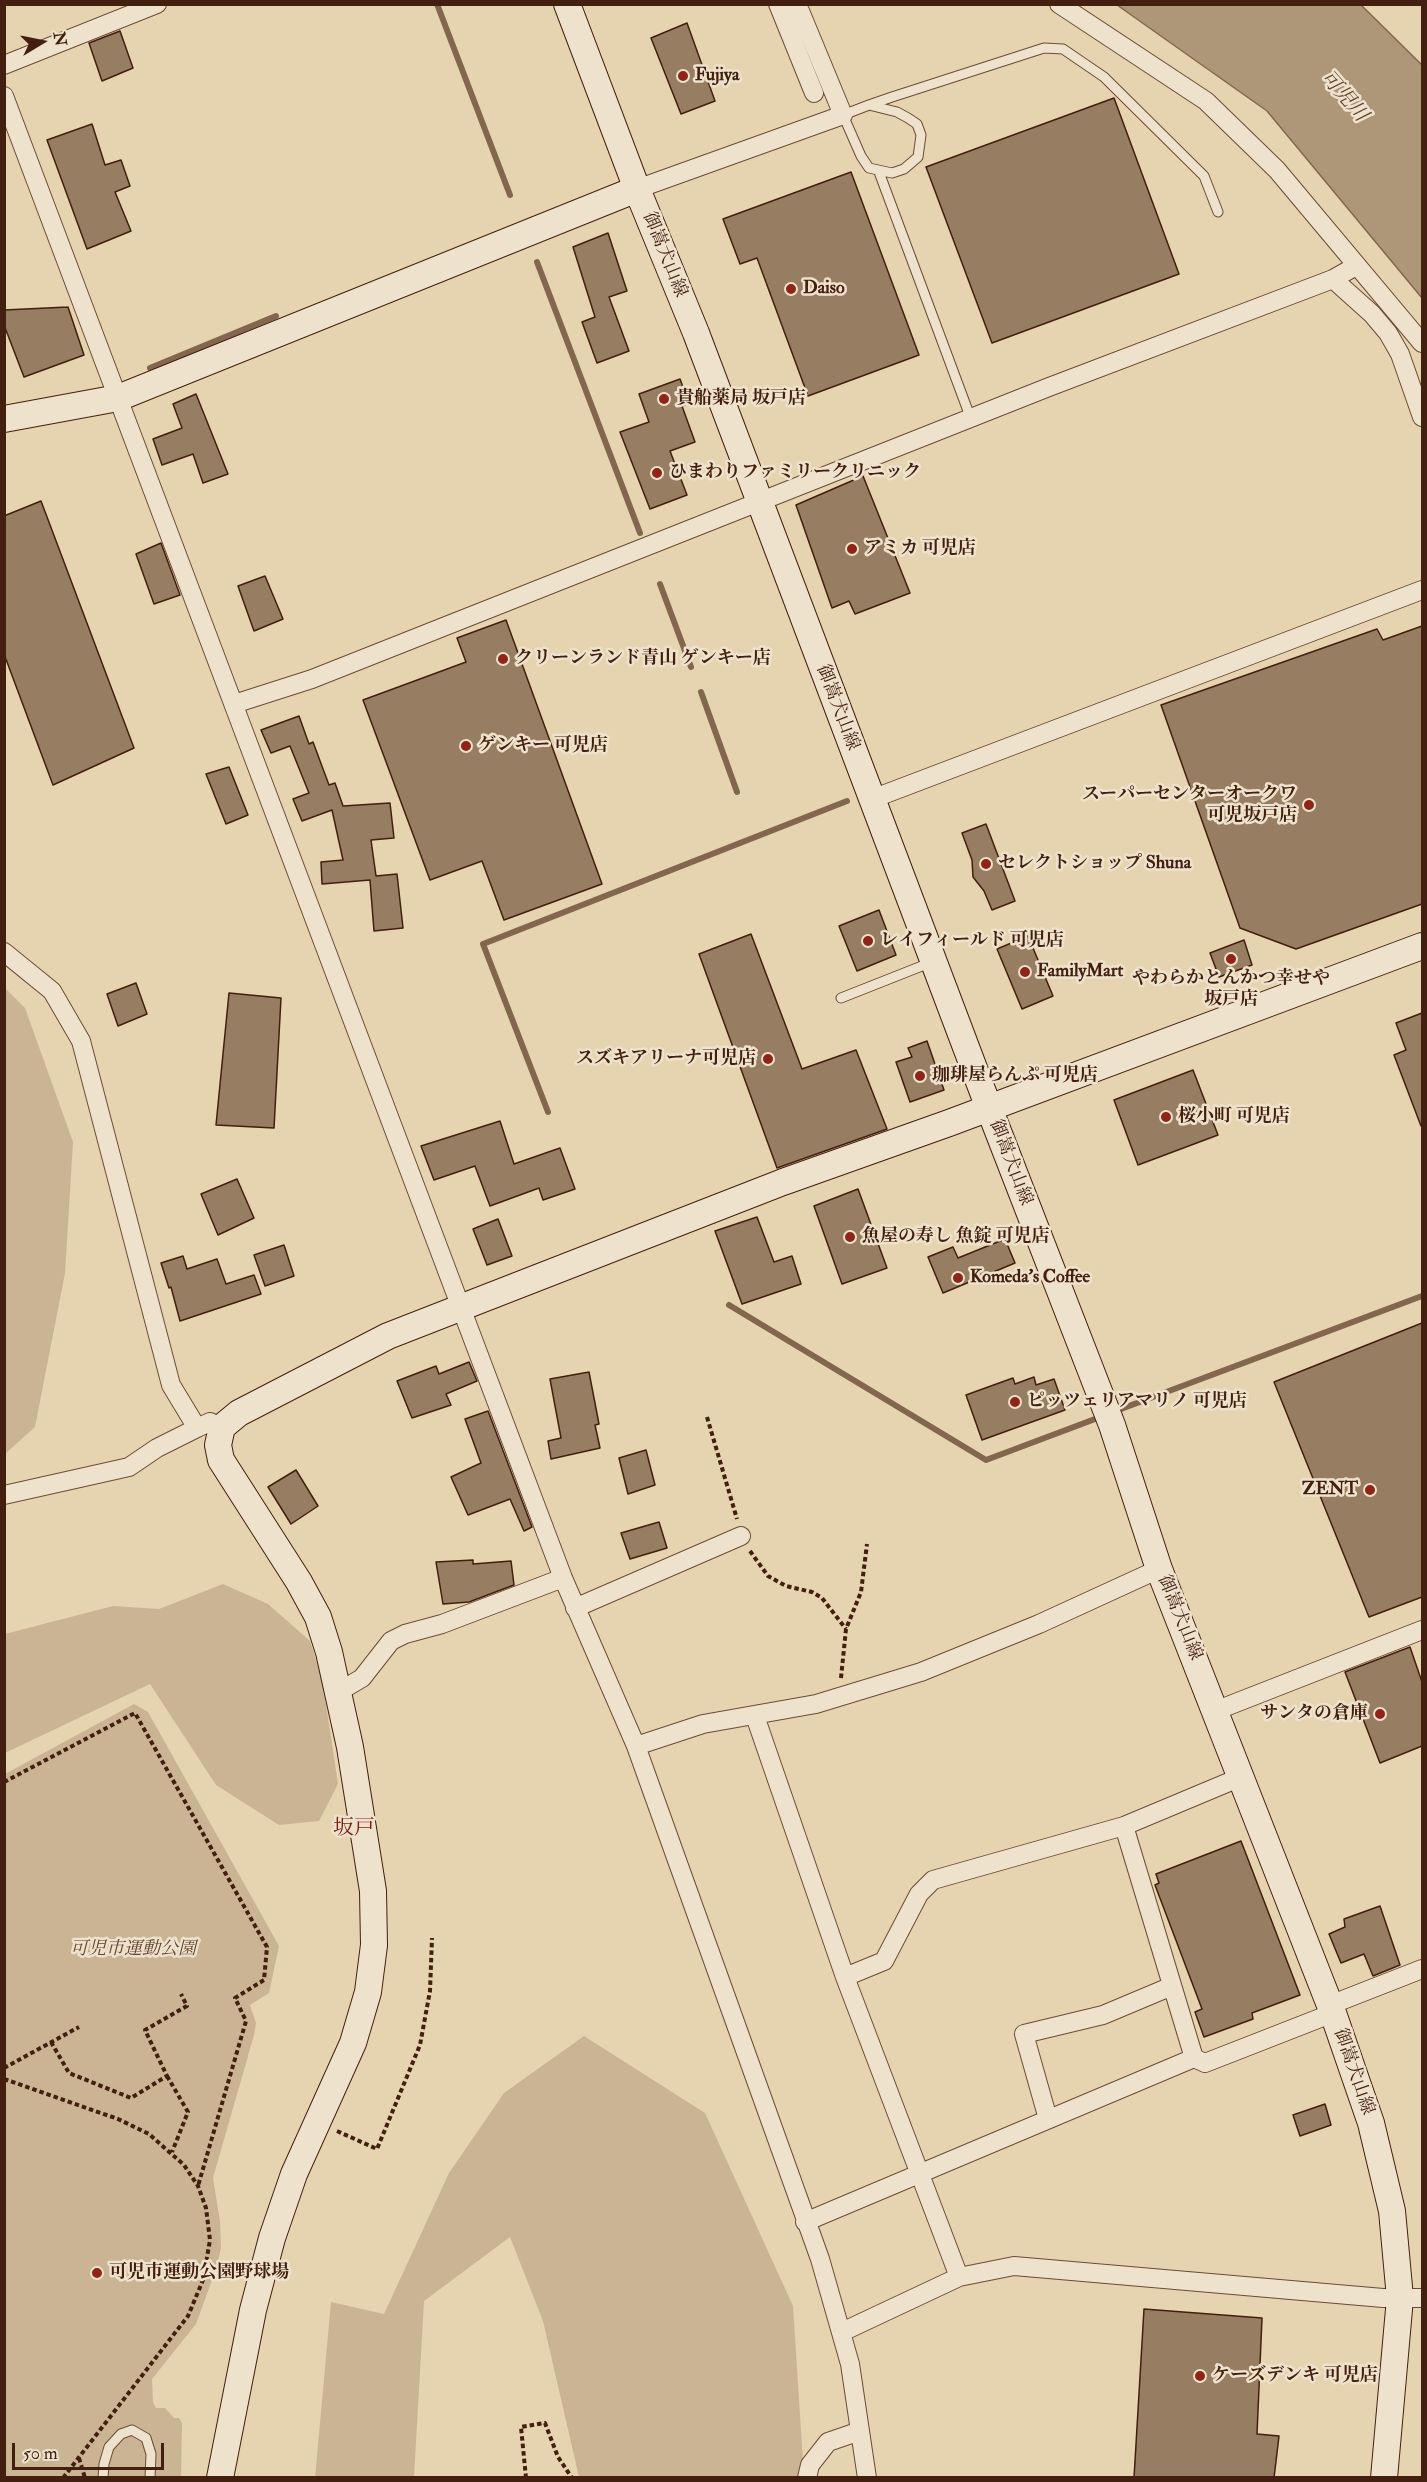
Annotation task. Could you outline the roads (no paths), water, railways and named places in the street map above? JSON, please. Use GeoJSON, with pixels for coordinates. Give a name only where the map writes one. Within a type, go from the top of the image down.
{"type":"FeatureCollection","features":[{"type":"Feature","properties":{"kind":"street"},"geometry":{"type":"LineString","coordinates":[[4,65],[157,4]]}},
{"type":"Feature","properties":{"kind":"street","name":"御嵩犬山線"},"geometry":{"type":"LineString","coordinates":[[567,4],[637,189],[696,333],[989,1108],[1108,1415],[1159,1569],[1331,2009],[1371,2123],[1389,2200],[1398,2264],[1411,2298],[1383,2478]]}},
{"type":"Feature","properties":{"kind":"street"},"geometry":{"type":"LineString","coordinates":[[778,4],[814,93]]}},
{"type":"Feature","properties":{"kind":"street"},"geometry":{"type":"LineString","coordinates":[[4,419],[118,398],[637,189],[843,115],[800,11],[788,4]]}},
{"type":"Feature","properties":{"kind":"street"},"geometry":{"type":"LineString","coordinates":[[1059,4],[1206,101],[1277,170],[1422,343]]}},
{"type":"Feature","properties":{"kind":"street"},"geometry":{"type":"LineString","coordinates":[[4,96],[563,1578],[636,1746],[820,2259],[850,2364],[867,2478]]}},
{"type":"Feature","properties":{"kind":"street"},"geometry":{"type":"LineString","coordinates":[[234,704],[312,679],[971,418],[1333,279],[1356,266]]}},
{"type":"Feature","properties":{"kind":"street"},"geometry":{"type":"LineString","coordinates":[[1333,279],[1372,314],[1388,333],[1400,354],[1422,417]]}},
{"type":"Feature","properties":{"kind":"street"},"geometry":{"type":"LineString","coordinates":[[872,799],[1422,590]]}},
{"type":"Feature","properties":{"kind":"street"},"geometry":{"type":"LineString","coordinates":[[4,1495],[129,1467],[157,1448],[239,1413],[388,1336],[783,1182],[989,1108],[1422,946]]}},
{"type":"Feature","properties":{"kind":"street"},"geometry":{"type":"LineString","coordinates":[[4,952],[52,991],[81,1041],[171,1385],[210,1427],[218,1445],[221,1460],[299,1582],[318,1617],[339,1691],[373,1891],[374,1945],[369,1992],[353,2043],[294,2174],[272,2238],[253,2310],[220,2478]]}},
{"type":"Feature","properties":{"kind":"street"},"geometry":{"type":"LineString","coordinates":[[575,1608],[741,1536]]}},
{"type":"Feature","properties":{"kind":"street"},"geometry":{"type":"LineString","coordinates":[[636,1746],[703,1724],[816,1704],[921,1672],[1040,1624],[1159,1569]]}},
{"type":"Feature","properties":{"kind":"street"},"geometry":{"type":"LineString","coordinates":[[339,1691],[362,1678],[391,1641],[563,1578]]}},
{"type":"Feature","properties":{"kind":"street"},"geometry":{"type":"LineString","coordinates":[[1215,1712],[1422,1630]]}},
{"type":"Feature","properties":{"kind":"street"},"geometry":{"type":"LineString","coordinates":[[755,1716],[845,1977],[959,2277]]}},
{"type":"Feature","properties":{"kind":"street"},"geometry":{"type":"LineString","coordinates":[[845,1977],[884,1962],[919,1894],[933,1880],[1124,1826],[1241,1777]]}},
{"type":"Feature","properties":{"kind":"street"},"geometry":{"type":"LineString","coordinates":[[1124,1826],[1194,2058]]}},
{"type":"Feature","properties":{"kind":"street"},"geometry":{"type":"LineString","coordinates":[[805,2222],[1194,2058],[1205,2063],[1422,1969]]}},
{"type":"Feature","properties":{"kind":"street"},"geometry":{"type":"LineString","coordinates":[[1047,2119],[1024,2034],[1103,2015],[1172,1986]]}},
{"type":"Feature","properties":{"kind":"street"},"geometry":{"type":"LineString","coordinates":[[842,2332],[959,2277],[1014,2266],[1411,2298]]}},
{"type":"Feature","properties":{"kind":"street"},"geometry":{"type":"LineString","coordinates":[[807,2478],[810,2465],[828,2442],[860,2431]]}},
{"type":"Feature","properties":{"kind":"lane"},"geometry":{"type":"LineString","coordinates":[[869,105],[897,112],[908,118],[916,124],[921,135],[918,157],[913,164],[892,173],[879,172],[870,168],[861,156],[843,115],[869,105],[1044,48],[1063,49],[1104,77],[1204,176],[1218,212]]}},
{"type":"Feature","properties":{"kind":"lane"},"geometry":{"type":"LineString","coordinates":[[879,172],[971,418]]}},
{"type":"Feature","properties":{"kind":"lane"},"geometry":{"type":"LineString","coordinates":[[841,998],[934,961]]}},
{"type":"Feature","properties":{"kind":"lane"},"geometry":{"type":"LineString","coordinates":[[103,2478],[104,2464],[110,2447],[121,2434],[132,2430],[146,2438],[151,2454],[150,2478]]}},
{"type":"Feature","properties":{"kind":"water","name":"可児川"},"geometry":{"type":"Polygon","coordinates":[[[1117,5],[1361,5],[1422,65],[1422,298],[1267,111],[1117,5]]]}},
{"type":"Feature","properties":{"kind":"waterway"},"geometry":{"type":"LineString","coordinates":[[437,4],[510,195]]}},
{"type":"Feature","properties":{"kind":"waterway"},"geometry":{"type":"LineString","coordinates":[[537,262],[640,533]]}},
{"type":"Feature","properties":{"kind":"waterway"},"geometry":{"type":"LineString","coordinates":[[150,368],[276,316]]}},
{"type":"Feature","properties":{"kind":"waterway"},"geometry":{"type":"LineString","coordinates":[[660,584],[691,667]]}},
{"type":"Feature","properties":{"kind":"waterway"},"geometry":{"type":"LineString","coordinates":[[701,692],[737,792]]}},
{"type":"Feature","properties":{"kind":"waterway"},"geometry":{"type":"LineString","coordinates":[[548,1112],[483,944],[847,801]]}},
{"type":"Feature","properties":{"kind":"waterway"},"geometry":{"type":"LineString","coordinates":[[1113,1412],[1422,1296]]}},
{"type":"Feature","properties":{"kind":"waterway"},"geometry":{"type":"LineString","coordinates":[[729,1305],[986,1460],[1103,1416]]}},
{"type":"Feature","properties":{"kind":"place","name":"Fujiya"},"geometry":{"type":"Point","coordinates":[683,76]}},
{"type":"Feature","properties":{"kind":"place","name":"Daiso"},"geometry":{"type":"Point","coordinates":[791,289]}},
{"type":"Feature","properties":{"kind":"place","name":"貴船薬局 坂戸店"},"geometry":{"type":"Point","coordinates":[664,399]}},
{"type":"Feature","properties":{"kind":"place","name":"ひまわりファミリークリニック"},"geometry":{"type":"Point","coordinates":[657,473]}},
{"type":"Feature","properties":{"kind":"place","name":"アミカ 可児店"},"geometry":{"type":"Point","coordinates":[852,549]}},
{"type":"Feature","properties":{"kind":"place","name":"クリーンランド青山 ゲンキー店"},"geometry":{"type":"Point","coordinates":[503,659]}},
{"type":"Feature","properties":{"kind":"place","name":"ゲンキー 可児店"},"geometry":{"type":"Point","coordinates":[466,746]}},
{"type":"Feature","properties":{"kind":"place","name":"スーパーセンターオークワ 可児坂戸店"},"geometry":{"type":"Point","coordinates":[1309,805]}},
{"type":"Feature","properties":{"kind":"place","name":"セレクトショップ Shuna"},"geometry":{"type":"Point","coordinates":[986,864]}},
{"type":"Feature","properties":{"kind":"place","name":"レイフィールド 可児店"},"geometry":{"type":"Point","coordinates":[868,941]}},
{"type":"Feature","properties":{"kind":"place","name":"やわらかとんかつ幸せや 坂戸店"},"geometry":{"type":"Point","coordinates":[1231,959]}},
{"type":"Feature","properties":{"kind":"place","name":"FamilyMart"},"geometry":{"type":"Point","coordinates":[1025,972]}},
{"type":"Feature","properties":{"kind":"place","name":"スズキアリーナ可児店"},"geometry":{"type":"Point","coordinates":[768,1059]}},
{"type":"Feature","properties":{"kind":"place","name":"珈琲屋らんぷ 可児店"},"geometry":{"type":"Point","coordinates":[920,1076]}},
{"type":"Feature","properties":{"kind":"place","name":"桜小町 可児店"},"geometry":{"type":"Point","coordinates":[1166,1117]}},
{"type":"Feature","properties":{"kind":"place","name":"魚屋の寿し 魚錠 可児店"},"geometry":{"type":"Point","coordinates":[850,1237]}},
{"type":"Feature","properties":{"kind":"place","name":"Komeda's Coffee"},"geometry":{"type":"Point","coordinates":[958,1278]}},
{"type":"Feature","properties":{"kind":"place","name":"ピッツェリアマリノ 可児店"},"geometry":{"type":"Point","coordinates":[1015,1402]}},
{"type":"Feature","properties":{"kind":"place","name":"ZENT"},"geometry":{"type":"Point","coordinates":[1370,1490]}},
{"type":"Feature","properties":{"kind":"place","name":"サンタの倉庫"},"geometry":{"type":"Point","coordinates":[1380,1714]}},
{"type":"Feature","properties":{"kind":"place","name":"可児市運動公園野球場"},"geometry":{"type":"Point","coordinates":[97,2273]}},
{"type":"Feature","properties":{"kind":"place","name":"ケーズデンキ 可児店"},"geometry":{"type":"Point","coordinates":[1200,2376]}},
{"type":"Feature","properties":{"kind":"district","name":"坂戸"},"geometry":{"type":"Point","coordinates":[354,1829]}},
{"type":"Feature","properties":{"kind":"park label","name":"可児市運動公園"},"geometry":{"type":"Point","coordinates":[133,1950]}}]}
